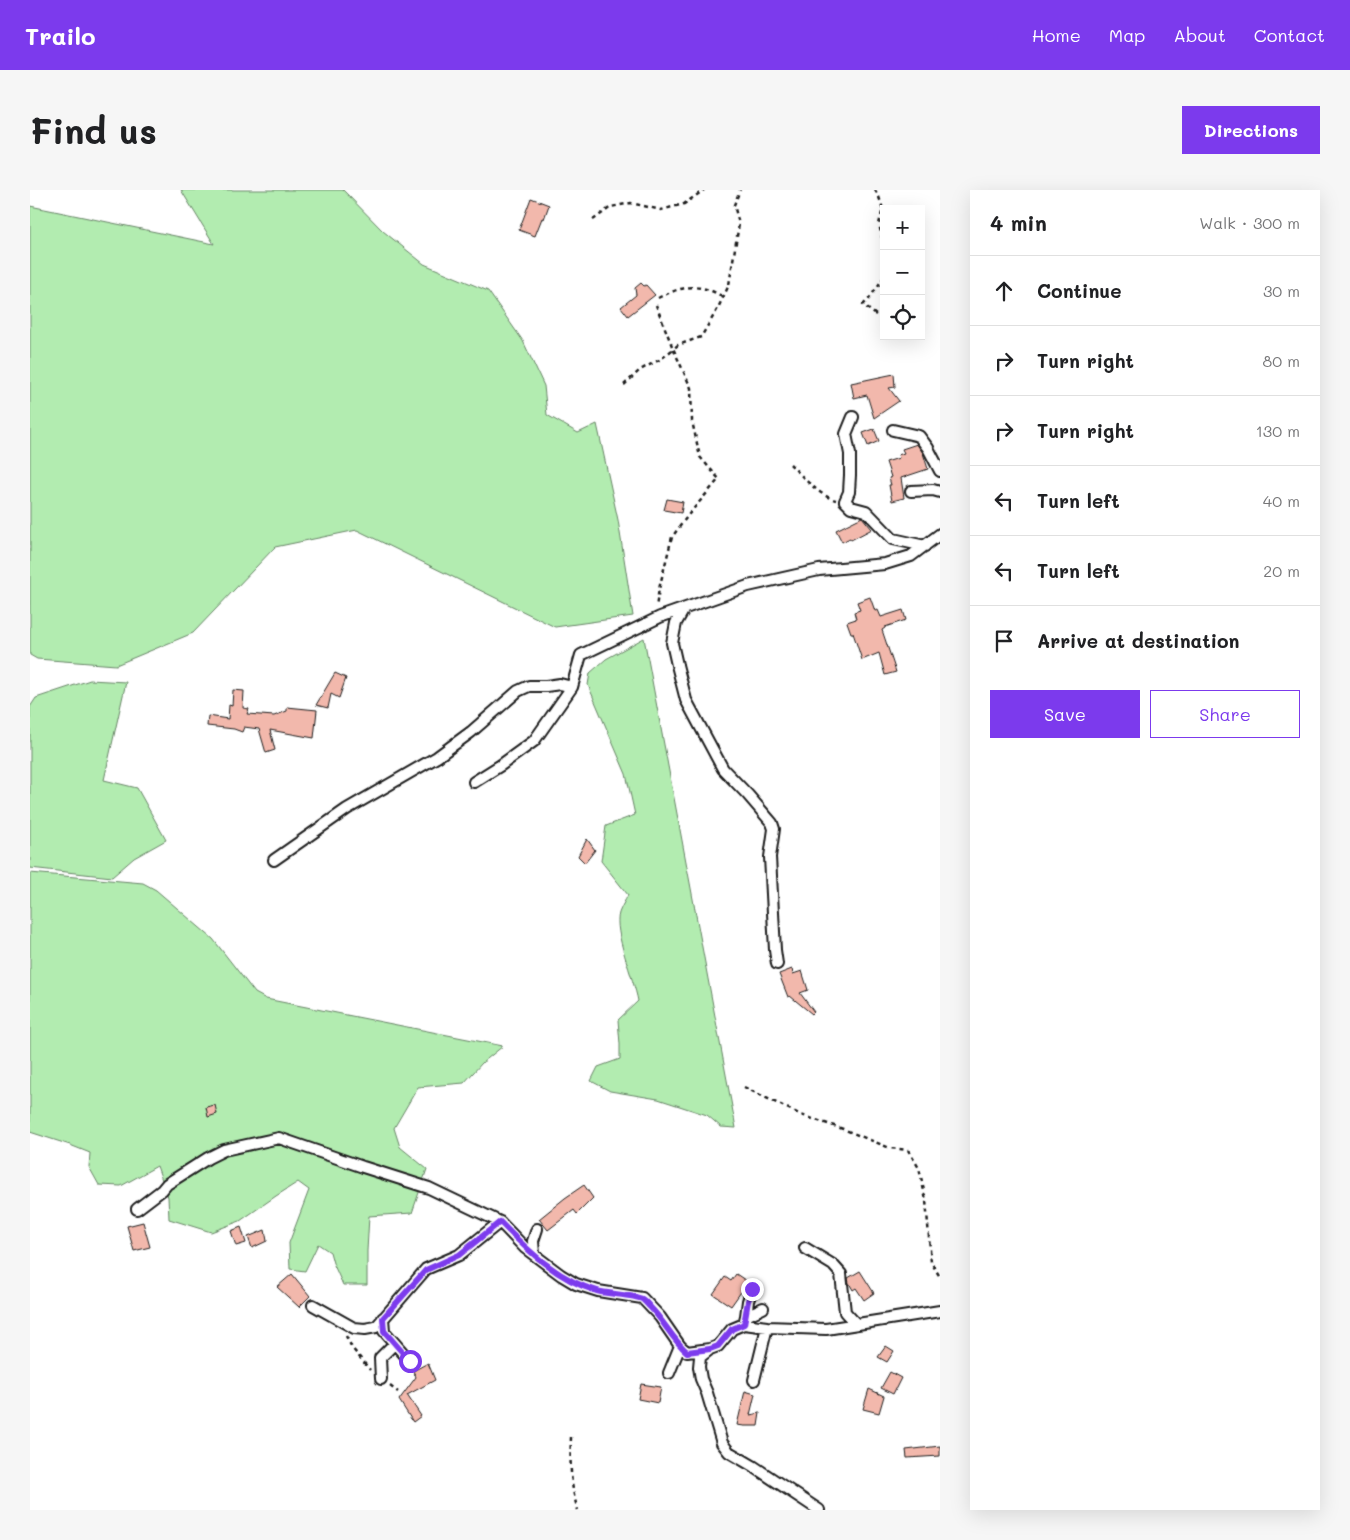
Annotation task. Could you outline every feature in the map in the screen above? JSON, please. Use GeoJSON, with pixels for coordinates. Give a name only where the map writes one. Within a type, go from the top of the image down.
{"type":"FeatureCollection","features":[{"type":"Feature","properties":{"kind":"street"},"geometry":{"type":"LineString","coordinates":[[853,417],[846,434],[850,454],[850,475],[849,492],[845,501],[851,507],[866,511],[893,539],[925,546]]}},
{"type":"Feature","properties":{"kind":"street"},"geometry":{"type":"LineString","coordinates":[[893,430],[919,436],[928,448],[940,471]]}},
{"type":"Feature","properties":{"kind":"street"},"geometry":{"type":"LineString","coordinates":[[912,491],[933,490],[940,492]]}},
{"type":"Feature","properties":{"kind":"street"},"geometry":{"type":"LineString","coordinates":[[474,782],[502,765],[534,741],[572,687],[581,655],[660,617],[748,586],[818,570],[884,564],[911,556],[940,534]]}},
{"type":"Feature","properties":{"kind":"street"},"geometry":{"type":"LineString","coordinates":[[684,609],[676,623],[672,643],[676,666],[686,700],[723,768],[772,823],[774,830],[770,857],[774,931],[778,964]]}},
{"type":"Feature","properties":{"kind":"street"},"geometry":{"type":"LineString","coordinates":[[274,860],[347,809],[437,757],[471,732],[518,691],[529,686],[560,684],[572,687]]}},
{"type":"Feature","properties":{"kind":"street"},"geometry":{"type":"LineString","coordinates":[[137,1209],[167,1184],[208,1158],[224,1150],[279,1138],[429,1188],[500,1222],[525,1248],[576,1284],[598,1291],[642,1298],[660,1317],[680,1346],[687,1352],[718,1346],[732,1329],[763,1308]]}},
{"type":"Feature","properties":{"kind":"street"},"geometry":{"type":"LineString","coordinates":[[313,1305],[354,1328],[376,1327],[426,1270],[459,1255],[500,1222]]}},
{"type":"Feature","properties":{"kind":"street"},"geometry":{"type":"LineString","coordinates":[[534,1254],[533,1241],[537,1229]]}},
{"type":"Feature","properties":{"kind":"street"},"geometry":{"type":"LineString","coordinates":[[805,1248],[833,1265],[841,1274],[845,1312],[856,1324]]}},
{"type":"Feature","properties":{"kind":"street"},"geometry":{"type":"LineString","coordinates":[[745,1320],[752,1289]]}},
{"type":"Feature","properties":{"kind":"street"},"geometry":{"type":"LineString","coordinates":[[745,1320],[767,1327],[826,1329],[940,1311]]}},
{"type":"Feature","properties":{"kind":"street"},"geometry":{"type":"LineString","coordinates":[[383,1318],[384,1331],[410,1361]]}},
{"type":"Feature","properties":{"kind":"street"},"geometry":{"type":"LineString","coordinates":[[754,1380],[767,1327]]}},
{"type":"Feature","properties":{"kind":"street"},"geometry":{"type":"LineString","coordinates":[[380,1379],[380,1358],[394,1344]]}},
{"type":"Feature","properties":{"kind":"street"},"geometry":{"type":"LineString","coordinates":[[668,1373],[680,1346]]}},
{"type":"Feature","properties":{"kind":"street"},"geometry":{"type":"LineString","coordinates":[[710,1349],[700,1357],[699,1367],[701,1379],[722,1444],[729,1452],[819,1510]]}},
{"type":"Feature","properties":{"kind":"path"},"geometry":{"type":"LineString","coordinates":[[593,220],[611,207],[631,203],[661,210],[684,204],[704,190]]}},
{"type":"Feature","properties":{"kind":"path"},"geometry":{"type":"LineString","coordinates":[[624,385],[640,370],[661,359],[678,346],[701,337],[729,285],[739,224],[734,205],[740,190]]}},
{"type":"Feature","properties":{"kind":"path"},"geometry":{"type":"LineString","coordinates":[[875,190],[881,205]]}},
{"type":"Feature","properties":{"kind":"path"},"geometry":{"type":"LineString","coordinates":[[876,315],[862,305],[869,299],[880,283]]}},
{"type":"Feature","properties":{"kind":"path"},"geometry":{"type":"LineString","coordinates":[[658,298],[682,288],[705,289],[716,292],[723,297]]}},
{"type":"Feature","properties":{"kind":"path"},"geometry":{"type":"LineString","coordinates":[[656,305],[691,388],[692,421],[700,457],[719,479],[672,537],[656,608],[673,612]]}},
{"type":"Feature","properties":{"kind":"path"},"geometry":{"type":"LineString","coordinates":[[790,464],[806,481],[829,498],[845,501]]}},
{"type":"Feature","properties":{"kind":"path"},"geometry":{"type":"LineString","coordinates":[[744,1087],[802,1115],[890,1148],[908,1150],[918,1168],[926,1200],[931,1262],[940,1277]]}},
{"type":"Feature","properties":{"kind":"path"},"geometry":{"type":"LineString","coordinates":[[345,1324],[346,1337],[359,1358],[380,1379],[398,1392]]}},
{"type":"Feature","properties":{"kind":"path"},"geometry":{"type":"LineString","coordinates":[[571,1437],[570,1465],[574,1498],[578,1510]]}},
{"type":"Feature","properties":{"kind":"green space"},"geometry":{"type":"Polygon","coordinates":[[[181,190],[343,190],[383,231],[424,264],[488,291],[523,341],[544,386],[547,415],[578,433],[597,424],[618,520],[633,616],[555,627],[357,530],[275,547],[193,633],[116,665],[37,659],[30,655],[30,206],[214,244],[181,190]]]}},
{"type":"Feature","properties":{"kind":"green space"},"geometry":{"type":"Polygon","coordinates":[[[644,638],[736,1128],[721,1127],[707,1115],[658,1099],[610,1091],[591,1081],[598,1067],[620,1059],[618,1020],[638,1001],[619,932],[619,913],[628,895],[601,861],[606,826],[635,815],[626,774],[588,685],[590,673],[606,659],[644,638]]]}},
{"type":"Feature","properties":{"kind":"green space"},"geometry":{"type":"Polygon","coordinates":[[[90,680],[126,682],[104,780],[137,788],[166,840],[134,858],[112,877],[30,868],[30,707],[36,698],[90,680]]]}},
{"type":"Feature","properties":{"kind":"green space"},"geometry":{"type":"Polygon","coordinates":[[[30,873],[143,883],[156,890],[213,939],[255,993],[266,999],[503,1046],[482,1063],[464,1083],[418,1087],[394,1128],[400,1147],[427,1169],[412,1213],[369,1216],[367,1285],[343,1285],[330,1252],[318,1244],[305,1271],[290,1269],[289,1243],[309,1190],[298,1182],[240,1221],[211,1232],[169,1219],[168,1197],[157,1166],[121,1186],[99,1185],[89,1167],[90,1153],[30,1132],[30,873]]]}},
{"type":"Feature","properties":{"kind":"building"},"geometry":{"type":"Polygon","coordinates":[[[531,198],[549,205],[535,236],[519,230],[531,198]]]}},
{"type":"Feature","properties":{"kind":"building"},"geometry":{"type":"Polygon","coordinates":[[[641,283],[644,286],[646,285],[655,295],[628,316],[621,307],[636,295],[635,288],[641,283]]]}},
{"type":"Feature","properties":{"kind":"building"},"geometry":{"type":"Polygon","coordinates":[[[894,374],[895,387],[889,388],[899,401],[874,418],[867,395],[854,398],[851,383],[894,374]]]}},
{"type":"Feature","properties":{"kind":"building"},"geometry":{"type":"Polygon","coordinates":[[[874,429],[879,441],[868,446],[863,433],[874,429]]]}},
{"type":"Feature","properties":{"kind":"building"},"geometry":{"type":"Polygon","coordinates":[[[917,444],[923,453],[928,469],[901,478],[904,498],[892,501],[889,485],[891,485],[889,478],[891,477],[886,462],[899,458],[898,455],[904,453],[902,449],[917,444]]]}},
{"type":"Feature","properties":{"kind":"building"},"geometry":{"type":"Polygon","coordinates":[[[667,499],[683,502],[681,513],[664,510],[667,499]]]}},
{"type":"Feature","properties":{"kind":"building"},"geometry":{"type":"Polygon","coordinates":[[[862,517],[872,529],[851,540],[850,538],[842,542],[836,530],[862,517]]]}},
{"type":"Feature","properties":{"kind":"building"},"geometry":{"type":"Polygon","coordinates":[[[870,597],[875,611],[878,610],[881,617],[903,610],[906,620],[885,627],[882,630],[896,672],[885,675],[879,653],[862,660],[853,633],[851,633],[847,622],[856,619],[854,612],[860,610],[857,602],[870,597]]]}},
{"type":"Feature","properties":{"kind":"building"},"geometry":{"type":"Polygon","coordinates":[[[335,673],[346,678],[339,698],[331,694],[328,708],[316,705],[335,673]]]}},
{"type":"Feature","properties":{"kind":"building"},"geometry":{"type":"Polygon","coordinates":[[[233,690],[244,691],[243,708],[249,709],[247,714],[274,716],[287,711],[287,707],[317,710],[314,738],[270,730],[275,750],[266,753],[259,729],[244,727],[242,732],[234,729],[207,726],[208,716],[228,719],[229,705],[232,706],[233,690]]]}},
{"type":"Feature","properties":{"kind":"building"},"geometry":{"type":"Polygon","coordinates":[[[587,839],[595,850],[585,863],[578,856],[587,839]]]}},
{"type":"Feature","properties":{"kind":"building"},"geometry":{"type":"Polygon","coordinates":[[[792,969],[793,974],[802,971],[808,990],[800,993],[814,1012],[812,1014],[790,996],[788,997],[779,974],[792,969]]]}},
{"type":"Feature","properties":{"kind":"building"},"geometry":{"type":"Polygon","coordinates":[[[215,1105],[217,1114],[208,1117],[206,1107],[215,1105]]]}},
{"type":"Feature","properties":{"kind":"building"},"geometry":{"type":"Polygon","coordinates":[[[584,1185],[593,1198],[577,1214],[574,1210],[548,1230],[539,1219],[584,1185]]]}},
{"type":"Feature","properties":{"kind":"building"},"geometry":{"type":"Polygon","coordinates":[[[143,1222],[150,1247],[134,1251],[127,1226],[143,1222]]]}},
{"type":"Feature","properties":{"kind":"building"},"geometry":{"type":"Polygon","coordinates":[[[241,1227],[246,1243],[236,1246],[231,1231],[241,1227]]]}},
{"type":"Feature","properties":{"kind":"building"},"geometry":{"type":"Polygon","coordinates":[[[265,1230],[267,1241],[252,1248],[248,1237],[265,1230]]]}},
{"type":"Feature","properties":{"kind":"building"},"geometry":{"type":"Polygon","coordinates":[[[860,1271],[874,1293],[864,1300],[856,1288],[853,1290],[848,1278],[860,1271]]]}},
{"type":"Feature","properties":{"kind":"building"},"geometry":{"type":"Polygon","coordinates":[[[292,1274],[310,1296],[299,1307],[277,1287],[292,1274]]]}},
{"type":"Feature","properties":{"kind":"building"},"geometry":{"type":"Polygon","coordinates":[[[736,1274],[748,1282],[731,1306],[713,1294],[725,1277],[731,1281],[736,1274]]]}},
{"type":"Feature","properties":{"kind":"building"},"geometry":{"type":"Polygon","coordinates":[[[886,1346],[894,1351],[887,1362],[878,1357],[886,1346]]]}},
{"type":"Feature","properties":{"kind":"building"},"geometry":{"type":"Polygon","coordinates":[[[428,1363],[435,1380],[407,1395],[421,1416],[413,1422],[399,1400],[416,1377],[413,1371],[428,1363]]]}},
{"type":"Feature","properties":{"kind":"building"},"geometry":{"type":"Polygon","coordinates":[[[890,1372],[901,1378],[893,1394],[881,1388],[890,1372]]]}},
{"type":"Feature","properties":{"kind":"building"},"geometry":{"type":"Polygon","coordinates":[[[641,1384],[661,1387],[658,1403],[638,1399],[641,1384]]]}},
{"type":"Feature","properties":{"kind":"building"},"geometry":{"type":"Polygon","coordinates":[[[869,1389],[884,1396],[879,1413],[863,1409],[869,1389]]]}},
{"type":"Feature","properties":{"kind":"building"},"geometry":{"type":"Polygon","coordinates":[[[745,1391],[755,1394],[750,1415],[760,1413],[758,1426],[737,1425],[745,1391]]]}},
{"type":"Feature","properties":{"kind":"building"},"geometry":{"type":"Polygon","coordinates":[[[940,1446],[940,1456],[907,1458],[906,1450],[940,1446]]]}},
{"type":"Feature","properties":{"kind":"route"},"geometry":{"type":"LineString","coordinates":[[410,1361],[384,1331],[383,1318],[426,1270],[459,1255],[500,1222],[525,1248],[576,1284],[598,1291],[642,1298],[660,1317],[680,1346],[687,1352],[718,1346],[732,1329],[744,1324],[752,1289]]}}]}
